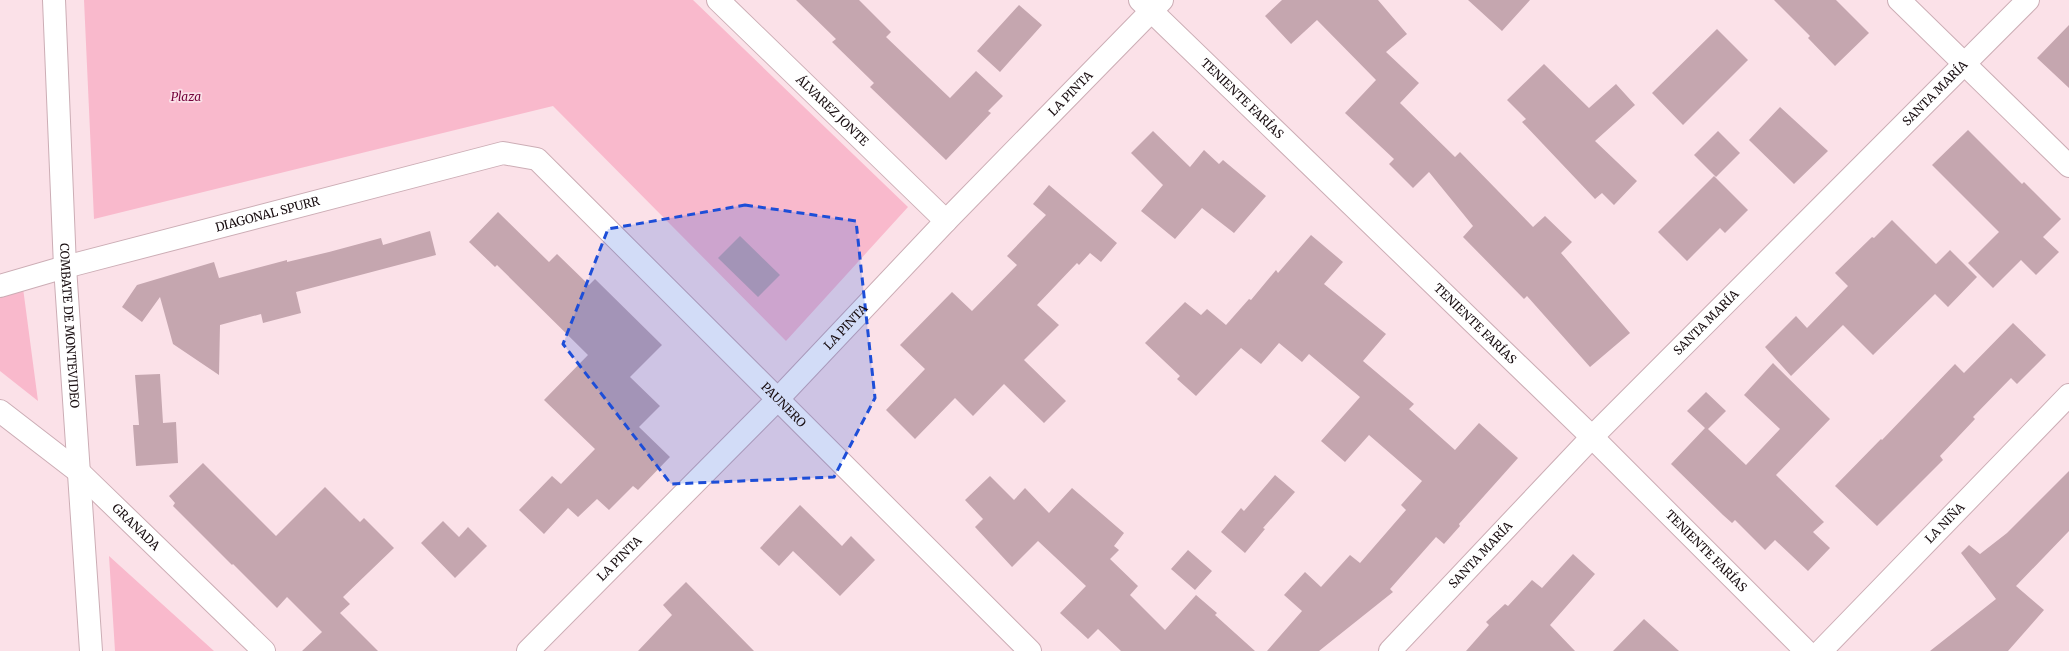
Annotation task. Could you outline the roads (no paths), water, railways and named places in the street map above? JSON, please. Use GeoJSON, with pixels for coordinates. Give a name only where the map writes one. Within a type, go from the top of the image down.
{"type":"FeatureCollection","features":[{"type":"Feature","properties":{"kind":"street","name":"COMBATE DE MONTEVIDEO"},"geometry":{"type":"LineString","coordinates":[[54,0],[65,267],[91,651]]}},
{"type":"Feature","properties":{"kind":"street","name":"ÁLVAREZ JONTE"},"geometry":{"type":"LineString","coordinates":[[718,0],[946,221]]}},
{"type":"Feature","properties":{"kind":"street"},"geometry":{"type":"LineString","coordinates":[[1898,0],[2069,166]]}},
{"type":"Feature","properties":{"kind":"street","name":"SANTA MARÍA"},"geometry":{"type":"LineString","coordinates":[[1390,651],[1592,437],[1965,65],[2028,0]]}},
{"type":"Feature","properties":{"kind":"street","name":"LA PINTA"},"geometry":{"type":"LineString","coordinates":[[528,651],[777,400],[1151,4]]}},
{"type":"Feature","properties":{"kind":"street","name":"TENIENTE FARÍAS"},"geometry":{"type":"LineString","coordinates":[[1151,4],[1592,437],[1806,651]]}},
{"type":"Feature","properties":{"kind":"street","name":"DIAGONAL SPURR"},"geometry":{"type":"LineString","coordinates":[[0,286],[65,267],[503,153],[537,159]]}},
{"type":"Feature","properties":{"kind":"street","name":"PAUNERO"},"geometry":{"type":"LineString","coordinates":[[537,159],[1030,651]]}},
{"type":"Feature","properties":{"kind":"street","name":"LA NIÑA"},"geometry":{"type":"LineString","coordinates":[[1821,651],[2069,395]]}},
{"type":"Feature","properties":{"kind":"street","name":"GRANADA"},"geometry":{"type":"LineString","coordinates":[[0,412],[79,472],[264,651]]}},
{"type":"Feature","properties":{"kind":"park label","name":"Plaza"},"geometry":{"type":"Point","coordinates":[186,97]}}]}
